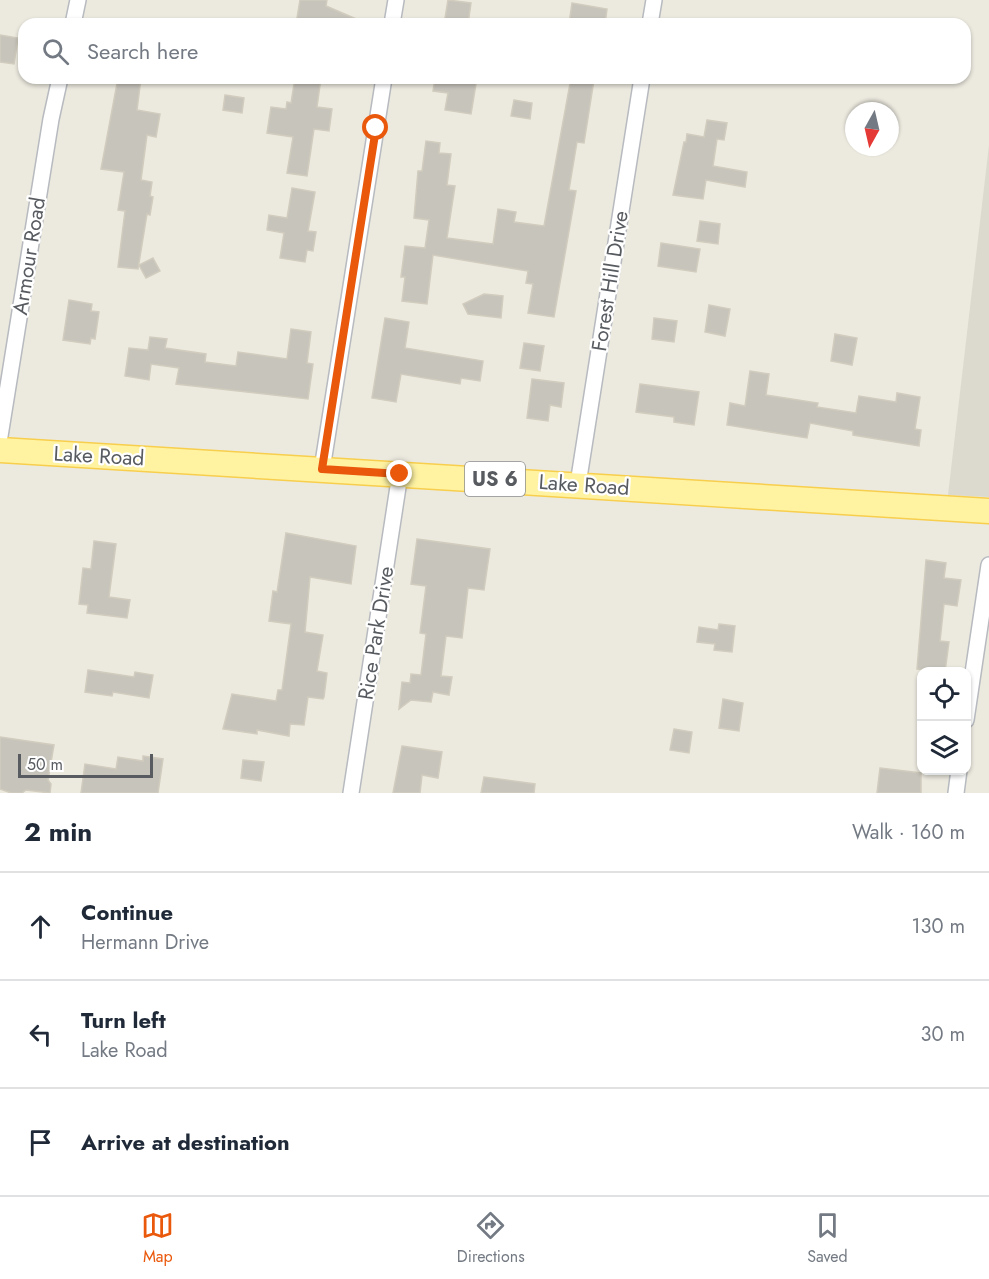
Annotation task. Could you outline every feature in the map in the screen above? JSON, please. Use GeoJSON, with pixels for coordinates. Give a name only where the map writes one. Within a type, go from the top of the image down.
{"type":"FeatureCollection","features":[{"type":"Feature","properties":{"kind":"main road","name":"Lake Road"},"geometry":{"type":"LineString","coordinates":[[0,450],[989,511]]}},
{"type":"Feature","properties":{"kind":"street"},"geometry":{"type":"LineString","coordinates":[[74,18],[78,0]]}},
{"type":"Feature","properties":{"kind":"street"},"geometry":{"type":"LineString","coordinates":[[393,18],[396,0]]}},
{"type":"Feature","properties":{"kind":"street"},"geometry":{"type":"LineString","coordinates":[[651,18],[654,0]]}},
{"type":"Feature","properties":{"kind":"street","name":"Armour Road"},"geometry":{"type":"LineString","coordinates":[[0,435],[49,131],[59,84]]}},
{"type":"Feature","properties":{"kind":"street"},"geometry":{"type":"LineString","coordinates":[[322,469],[383,84]]}},
{"type":"Feature","properties":{"kind":"street","name":"Forest Hill Drive"},"geometry":{"type":"LineString","coordinates":[[578,484],[641,84]]}},
{"type":"Feature","properties":{"kind":"street","name":"Rice Park Drive"},"geometry":{"type":"LineString","coordinates":[[351,793],[400,474]]}},
{"type":"Feature","properties":{"kind":"street"},"geometry":{"type":"LineString","coordinates":[[971,686],[989,565]]}},
{"type":"Feature","properties":{"kind":"street"},"geometry":{"type":"LineString","coordinates":[[956,793],[958,775]]}},
{"type":"Feature","properties":{"kind":"shaded area"},"geometry":{"type":"Polygon","coordinates":[[[989,145],[989,497],[948,495],[989,145]]]}},
{"type":"Feature","properties":{"kind":"building"},"geometry":{"type":"Polygon","coordinates":[[[300,0],[327,0],[326,6],[354,18],[297,18],[300,0]]]}},
{"type":"Feature","properties":{"kind":"building"},"geometry":{"type":"Polygon","coordinates":[[[448,0],[471,3],[469,18],[445,18],[448,0]]]}},
{"type":"Feature","properties":{"kind":"building"},"geometry":{"type":"Polygon","coordinates":[[[572,3],[607,9],[606,18],[570,18],[572,3]]]}},
{"type":"Feature","properties":{"kind":"building"},"geometry":{"type":"Polygon","coordinates":[[[0,35],[18,38],[14,64],[0,62],[0,35]]]}},
{"type":"Feature","properties":{"kind":"building"},"geometry":{"type":"Polygon","coordinates":[[[117,84],[140,84],[137,110],[160,114],[156,137],[147,135],[141,180],[152,182],[150,196],[153,197],[150,215],[147,214],[138,269],[118,267],[125,211],[118,210],[124,172],[101,169],[117,84]]]}},
{"type":"Feature","properties":{"kind":"building"},"geometry":{"type":"Polygon","coordinates":[[[294,84],[320,84],[317,107],[332,109],[329,131],[314,129],[307,176],[287,173],[293,137],[267,133],[271,107],[286,109],[287,102],[291,103],[294,84]]]}},
{"type":"Feature","properties":{"kind":"building"},"geometry":{"type":"Polygon","coordinates":[[[434,84],[476,84],[471,114],[445,110],[448,93],[433,91],[434,84]]]}},
{"type":"Feature","properties":{"kind":"building"},"geometry":{"type":"Polygon","coordinates":[[[570,84],[593,84],[584,143],[577,142],[569,190],[576,191],[554,317],[528,313],[533,284],[526,283],[528,271],[433,255],[427,304],[402,301],[405,277],[401,277],[405,246],[425,248],[429,220],[414,218],[418,171],[422,171],[426,141],[440,143],[439,153],[451,154],[447,185],[455,186],[447,238],[493,244],[498,209],[516,212],[514,222],[544,226],[570,84]]]}},
{"type":"Feature","properties":{"kind":"building"},"geometry":{"type":"Polygon","coordinates":[[[225,95],[244,98],[242,113],[223,110],[225,95]]]}},
{"type":"Feature","properties":{"kind":"building"},"geometry":{"type":"Polygon","coordinates":[[[514,100],[532,103],[530,119],[511,116],[514,100]]]}},
{"type":"Feature","properties":{"kind":"building"},"geometry":{"type":"Polygon","coordinates":[[[707,120],[727,123],[724,140],[717,139],[713,166],[747,172],[745,187],[706,180],[703,199],[673,195],[687,134],[704,137],[707,120]]]}},
{"type":"Feature","properties":{"kind":"building"},"geometry":{"type":"Polygon","coordinates":[[[292,188],[315,192],[308,231],[316,232],[313,251],[307,250],[305,262],[280,258],[284,233],[267,230],[269,215],[287,218],[292,188]]]}},
{"type":"Feature","properties":{"kind":"building"},"geometry":{"type":"Polygon","coordinates":[[[700,221],[720,224],[718,244],[697,241],[700,221]]]}},
{"type":"Feature","properties":{"kind":"building"},"geometry":{"type":"Polygon","coordinates":[[[661,243],[700,249],[696,272],[658,266],[661,243]]]}},
{"type":"Feature","properties":{"kind":"building"},"geometry":{"type":"Polygon","coordinates":[[[153,258],[160,271],[146,278],[139,265],[153,258]]]}},
{"type":"Feature","properties":{"kind":"building"},"geometry":{"type":"Polygon","coordinates":[[[484,294],[503,296],[501,318],[468,314],[463,304],[484,294]]]}},
{"type":"Feature","properties":{"kind":"building"},"geometry":{"type":"Polygon","coordinates":[[[69,300],[92,304],[91,311],[99,312],[95,339],[91,338],[90,344],[63,340],[69,300]]]}},
{"type":"Feature","properties":{"kind":"building"},"geometry":{"type":"Polygon","coordinates":[[[709,305],[730,309],[725,336],[705,332],[709,305]]]}},
{"type":"Feature","properties":{"kind":"building"},"geometry":{"type":"Polygon","coordinates":[[[385,318],[409,322],[405,348],[483,361],[480,381],[461,378],[460,384],[401,374],[396,402],[372,398],[385,318]]]}},
{"type":"Feature","properties":{"kind":"building"},"geometry":{"type":"Polygon","coordinates":[[[654,318],[677,321],[674,342],[652,339],[654,318]]]}},
{"type":"Feature","properties":{"kind":"building"},"geometry":{"type":"Polygon","coordinates":[[[291,329],[311,332],[307,363],[313,364],[308,399],[176,384],[179,368],[151,364],[149,380],[125,376],[129,348],[148,350],[150,337],[167,339],[165,348],[206,354],[205,362],[236,366],[238,352],[287,359],[291,329]]]}},
{"type":"Feature","properties":{"kind":"building"},"geometry":{"type":"Polygon","coordinates":[[[835,334],[857,338],[852,365],[831,361],[835,334]]]}},
{"type":"Feature","properties":{"kind":"building"},"geometry":{"type":"Polygon","coordinates":[[[524,343],[544,346],[540,371],[520,368],[524,343]]]}},
{"type":"Feature","properties":{"kind":"building"},"geometry":{"type":"Polygon","coordinates":[[[750,371],[769,374],[766,395],[818,403],[817,407],[856,413],[859,396],[896,402],[897,393],[920,397],[915,429],[921,430],[919,446],[853,435],[853,431],[810,423],[807,438],[727,425],[730,403],[745,406],[750,371]]]}},
{"type":"Feature","properties":{"kind":"building"},"geometry":{"type":"Polygon","coordinates":[[[532,379],[564,383],[561,407],[550,405],[548,421],[527,418],[532,379]]]}},
{"type":"Feature","properties":{"kind":"building"},"geometry":{"type":"Polygon","coordinates":[[[640,384],[699,392],[694,425],[674,422],[674,417],[636,412],[640,384]]]}},
{"type":"Feature","properties":{"kind":"building"},"geometry":{"type":"Polygon","coordinates":[[[286,533],[356,546],[351,584],[310,577],[305,632],[323,635],[317,671],[327,673],[324,697],[323,699],[308,697],[304,725],[290,724],[289,736],[257,730],[257,734],[223,729],[232,694],[276,701],[278,690],[282,690],[291,624],[269,621],[273,591],[277,592],[286,533]]]}},
{"type":"Feature","properties":{"kind":"building"},"geometry":{"type":"Polygon","coordinates":[[[417,539],[490,549],[484,590],[468,588],[462,638],[446,636],[441,676],[452,677],[449,695],[433,692],[431,702],[411,700],[399,709],[402,682],[410,683],[411,674],[421,675],[426,634],[420,633],[426,586],[411,584],[417,539]]]}},
{"type":"Feature","properties":{"kind":"building"},"geometry":{"type":"Polygon","coordinates":[[[94,541],[116,544],[109,597],[130,600],[127,618],[87,613],[88,605],[79,604],[83,568],[91,569],[94,541]]]}},
{"type":"Feature","properties":{"kind":"building"},"geometry":{"type":"Polygon","coordinates":[[[926,560],[946,563],[944,578],[961,580],[957,606],[944,604],[940,641],[949,642],[946,667],[917,667],[926,560]]]}},
{"type":"Feature","properties":{"kind":"building"},"geometry":{"type":"Polygon","coordinates":[[[719,624],[735,626],[732,652],[714,650],[715,644],[697,642],[699,627],[718,630],[719,624]]]}},
{"type":"Feature","properties":{"kind":"building"},"geometry":{"type":"Polygon","coordinates":[[[88,670],[134,677],[135,672],[153,675],[149,698],[113,692],[112,696],[85,692],[88,670]]]}},
{"type":"Feature","properties":{"kind":"building"},"geometry":{"type":"Polygon","coordinates":[[[723,699],[743,703],[739,731],[719,728],[723,699]]]}},
{"type":"Feature","properties":{"kind":"building"},"geometry":{"type":"Polygon","coordinates":[[[674,729],[692,732],[689,753],[670,750],[674,729]]]}},
{"type":"Feature","properties":{"kind":"building"},"geometry":{"type":"Polygon","coordinates":[[[0,737],[54,745],[48,780],[51,784],[50,793],[26,790],[22,793],[11,793],[0,789],[0,737]]]}},
{"type":"Feature","properties":{"kind":"building"},"geometry":{"type":"Polygon","coordinates":[[[402,746],[442,752],[438,778],[422,775],[420,793],[393,793],[402,746]]]}},
{"type":"Feature","properties":{"kind":"building"},"geometry":{"type":"Polygon","coordinates":[[[143,756],[163,759],[158,793],[81,793],[85,764],[116,769],[118,757],[143,761],[143,756]]]}},
{"type":"Feature","properties":{"kind":"building"},"geometry":{"type":"Polygon","coordinates":[[[243,760],[264,762],[261,781],[241,778],[243,760]]]}},
{"type":"Feature","properties":{"kind":"building"},"geometry":{"type":"Polygon","coordinates":[[[880,768],[921,775],[921,793],[877,793],[880,768]]]}},
{"type":"Feature","properties":{"kind":"building"},"geometry":{"type":"Polygon","coordinates":[[[484,777],[535,784],[534,793],[481,793],[484,777]]]}},
{"type":"Feature","properties":{"kind":"route"},"geometry":{"type":"LineString","coordinates":[[376,128],[322,469],[400,474]]}}]}
